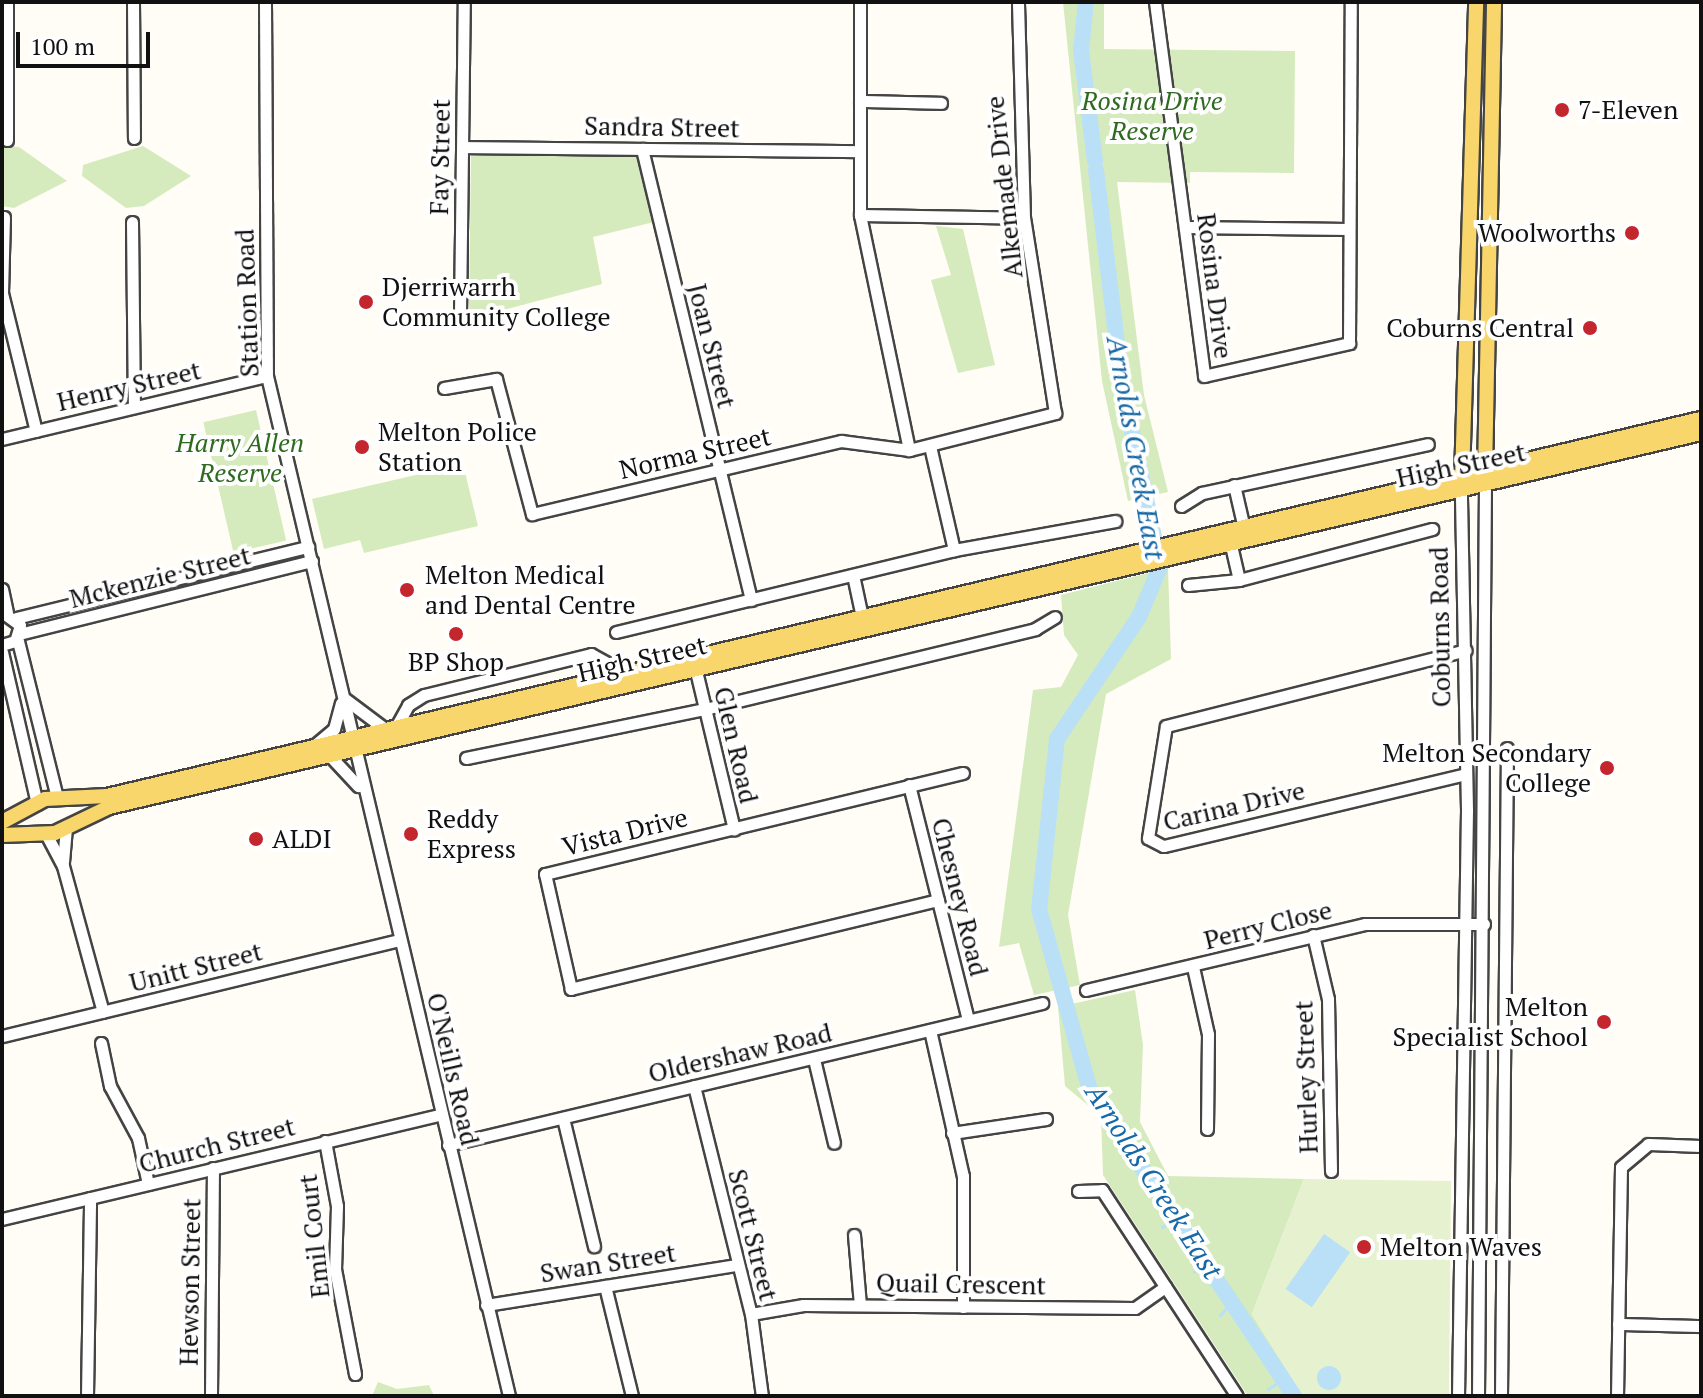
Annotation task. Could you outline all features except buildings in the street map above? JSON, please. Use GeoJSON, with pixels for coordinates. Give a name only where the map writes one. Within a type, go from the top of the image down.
{"type":"FeatureCollection","features":[{"type":"Feature","properties":{"kind":"main road","name":"Coburns Road"},"geometry":{"type":"LineString","coordinates":[[1461,491],[1476,2]]}},
{"type":"Feature","properties":{"kind":"main road","name":"Coburns Road"},"geometry":{"type":"LineString","coordinates":[[1485,486],[1494,2]]}},
{"type":"Feature","properties":{"kind":"main road"},"geometry":{"type":"LineString","coordinates":[[1472,170],[1492,173]]}},
{"type":"Feature","properties":{"kind":"main road","name":"High Street"},"geometry":{"type":"LineString","coordinates":[[36,804],[58,798],[107,796],[309,749],[353,744],[695,665],[1155,554],[1463,472],[1701,419]]}},
{"type":"Feature","properties":{"kind":"main road","name":"High Street"},"geometry":{"type":"LineString","coordinates":[[1245,530],[1485,486],[1701,433]]}},
{"type":"Feature","properties":{"kind":"main road","name":"High Street"},"geometry":{"type":"LineString","coordinates":[[44,832],[109,807],[331,757],[390,728],[625,673],[695,665]]}},
{"type":"Feature","properties":{"kind":"main road"},"geometry":{"type":"LineString","coordinates":[[58,798],[66,825]]}},
{"type":"Feature","properties":{"kind":"main road"},"geometry":{"type":"LineString","coordinates":[[2,822],[36,804],[44,832],[2,835]]}},
{"type":"Feature","properties":{"kind":"street"},"geometry":{"type":"LineString","coordinates":[[7,2],[7,140]]}},
{"type":"Feature","properties":{"kind":"street"},"geometry":{"type":"LineString","coordinates":[[133,2],[134,138]]}},
{"type":"Feature","properties":{"kind":"street","name":"Station Road"},"geometry":{"type":"LineString","coordinates":[[265,2],[267,376],[353,744]]}},
{"type":"Feature","properties":{"kind":"street","name":"Fay Street"},"geometry":{"type":"LineString","coordinates":[[460,313],[464,2]]}},
{"type":"Feature","properties":{"kind":"street"},"geometry":{"type":"LineString","coordinates":[[860,2],[860,215],[909,450]]}},
{"type":"Feature","properties":{"kind":"street","name":"Alkemade Drive"},"geometry":{"type":"LineString","coordinates":[[1018,2],[1024,218],[1055,413]]}},
{"type":"Feature","properties":{"kind":"street","name":"Rosina Drive"},"geometry":{"type":"LineString","coordinates":[[1155,2],[1204,376],[1349,343],[1351,2]]}},
{"type":"Feature","properties":{"kind":"street"},"geometry":{"type":"LineString","coordinates":[[860,101],[941,103]]}},
{"type":"Feature","properties":{"kind":"street","name":"Sandra Street"},"geometry":{"type":"LineString","coordinates":[[463,147],[860,151]]}},
{"type":"Feature","properties":{"kind":"street","name":"Joan Street"},"geometry":{"type":"LineString","coordinates":[[642,149],[751,600]]}},
{"type":"Feature","properties":{"kind":"street"},"geometry":{"type":"LineString","coordinates":[[860,215],[1024,218]]}},
{"type":"Feature","properties":{"kind":"street"},"geometry":{"type":"LineString","coordinates":[[4,217],[2,293],[36,431]]}},
{"type":"Feature","properties":{"kind":"street"},"geometry":{"type":"LineString","coordinates":[[132,222],[134,407]]}},
{"type":"Feature","properties":{"kind":"street"},"geometry":{"type":"LineString","coordinates":[[1185,227],[1348,229]]}},
{"type":"Feature","properties":{"kind":"street","name":"Henry Street"},"geometry":{"type":"LineString","coordinates":[[2,439],[267,376]]}},
{"type":"Feature","properties":{"kind":"street","name":"Norma Street"},"geometry":{"type":"LineString","coordinates":[[444,388],[496,379],[532,514],[841,441],[909,450],[1055,413]]}},
{"type":"Feature","properties":{"kind":"street"},"geometry":{"type":"LineString","coordinates":[[250,380],[272,393]]}},
{"type":"Feature","properties":{"kind":"street","name":"High Street"},"geometry":{"type":"LineString","coordinates":[[1181,506],[1234,485],[1428,444]]}},
{"type":"Feature","properties":{"kind":"street"},"geometry":{"type":"LineString","coordinates":[[930,446],[954,550]]}},
{"type":"Feature","properties":{"kind":"street"},"geometry":{"type":"LineString","coordinates":[[1234,485],[1245,530]]}},
{"type":"Feature","properties":{"kind":"street","name":"Coburns Road"},"geometry":{"type":"LineString","coordinates":[[1478,1396],[1485,836],[1485,486]]}},
{"type":"Feature","properties":{"kind":"street","name":"Coburns Road"},"geometry":{"type":"LineString","coordinates":[[1458,1396],[1466,774],[1461,491]]}},
{"type":"Feature","properties":{"kind":"street","name":"High Street"},"geometry":{"type":"LineString","coordinates":[[616,632],[954,550],[1115,521]]}},
{"type":"Feature","properties":{"kind":"street"},"geometry":{"type":"LineString","coordinates":[[1188,585],[1239,580],[1432,529]]}},
{"type":"Feature","properties":{"kind":"street"},"geometry":{"type":"LineString","coordinates":[[1228,534],[1239,580]]}},
{"type":"Feature","properties":{"kind":"street","name":"Mckenzie Street"},"geometry":{"type":"LineString","coordinates":[[8,614],[308,547]]}},
{"type":"Feature","properties":{"kind":"street","name":"Mckenzie Street"},"geometry":{"type":"LineString","coordinates":[[2,645],[18,635],[312,561]]}},
{"type":"Feature","properties":{"kind":"street"},"geometry":{"type":"LineString","coordinates":[[853,575],[864,623]]}},
{"type":"Feature","properties":{"kind":"street"},"geometry":{"type":"LineString","coordinates":[[2,589],[8,614],[18,635],[58,798]]}},
{"type":"Feature","properties":{"kind":"street"},"geometry":{"type":"LineString","coordinates":[[466,758],[705,709],[1035,629],[1055,617]]}},
{"type":"Feature","properties":{"kind":"street","name":"Carina Drive"},"geometry":{"type":"LineString","coordinates":[[1466,650],[1166,726],[1148,838],[1163,846],[1466,774]]}},
{"type":"Feature","properties":{"kind":"street"},"geometry":{"type":"LineString","coordinates":[[2,652],[36,804]]}},
{"type":"Feature","properties":{"kind":"street","name":"High Street"},"geometry":{"type":"LineString","coordinates":[[390,728],[408,705],[424,695],[591,654],[625,673]]}},
{"type":"Feature","properties":{"kind":"street","name":"Glen Road"},"geometry":{"type":"LineString","coordinates":[[695,665],[734,829]]}},
{"type":"Feature","properties":{"kind":"street"},"geometry":{"type":"LineString","coordinates":[[342,695],[360,717],[390,728]]}},
{"type":"Feature","properties":{"kind":"street"},"geometry":{"type":"LineString","coordinates":[[309,749],[334,729],[342,695]]}},
{"type":"Feature","properties":{"kind":"street","name":"O'Neills Road"},"geometry":{"type":"LineString","coordinates":[[353,744],[509,1396]]}},
{"type":"Feature","properties":{"kind":"street"},"geometry":{"type":"LineString","coordinates":[[1501,1396],[1507,748]]}},
{"type":"Feature","properties":{"kind":"street"},"geometry":{"type":"LineString","coordinates":[[331,757],[352,774],[366,801]]}},
{"type":"Feature","properties":{"kind":"street","name":"Vista Drive"},"geometry":{"type":"LineString","coordinates":[[938,900],[571,989],[545,874],[963,773]]}},
{"type":"Feature","properties":{"kind":"street","name":"Chesney Road"},"geometry":{"type":"LineString","coordinates":[[909,785],[968,1020]]}},
{"type":"Feature","properties":{"kind":"street"},"geometry":{"type":"LineString","coordinates":[[63,866],[66,825]]}},
{"type":"Feature","properties":{"kind":"street"},"geometry":{"type":"LineString","coordinates":[[44,832],[63,866],[103,1012]]}},
{"type":"Feature","properties":{"kind":"street"},"geometry":{"type":"LineString","coordinates":[[1485,836],[1507,838]]}},
{"type":"Feature","properties":{"kind":"street","name":"Perry Close"},"geometry":{"type":"LineString","coordinates":[[1086,990],[1379,922],[1484,924]]}},
{"type":"Feature","properties":{"kind":"street","name":"Hurley Street"},"geometry":{"type":"LineString","coordinates":[[1313,935],[1328,999],[1331,1171]]}},
{"type":"Feature","properties":{"kind":"street","name":"Unitt Street"},"geometry":{"type":"LineString","coordinates":[[2,1036],[400,940]]}},
{"type":"Feature","properties":{"kind":"street"},"geometry":{"type":"LineString","coordinates":[[1193,967],[1208,1034],[1207,1129]]}},
{"type":"Feature","properties":{"kind":"street","name":"Oldershaw Road"},"geometry":{"type":"LineString","coordinates":[[448,1145],[1042,1003]]}},
{"type":"Feature","properties":{"kind":"street"},"geometry":{"type":"LineString","coordinates":[[930,1030],[963,1176],[963,1307]]}},
{"type":"Feature","properties":{"kind":"street"},"geometry":{"type":"LineString","coordinates":[[101,1043],[110,1086],[138,1138],[148,1184]]}},
{"type":"Feature","properties":{"kind":"street"},"geometry":{"type":"LineString","coordinates":[[814,1059],[834,1143]]}},
{"type":"Feature","properties":{"kind":"street"},"geometry":{"type":"LineString","coordinates":[[1482,1094],[1504,1070]]}},
{"type":"Feature","properties":{"kind":"street","name":"Scott Street"},"geometry":{"type":"LineString","coordinates":[[694,1086],[751,1314],[762,1396]]}},
{"type":"Feature","properties":{"kind":"street","name":"Church Street"},"geometry":{"type":"LineString","coordinates":[[2,1219],[442,1114]]}},
{"type":"Feature","properties":{"kind":"street"},"geometry":{"type":"LineString","coordinates":[[563,1118],[594,1246]]}},
{"type":"Feature","properties":{"kind":"street"},"geometry":{"type":"LineString","coordinates":[[952,1133],[1046,1119]]}},
{"type":"Feature","properties":{"kind":"street"},"geometry":{"type":"LineString","coordinates":[[1482,1121],[1504,1143]]}},
{"type":"Feature","properties":{"kind":"street","name":"Emil Court"},"geometry":{"type":"LineString","coordinates":[[325,1141],[337,1206],[335,1269],[355,1374]]}},
{"type":"Feature","properties":{"kind":"street"},"geometry":{"type":"LineString","coordinates":[[1617,1396],[1625,1156],[1648,1144],[1701,1146]]}},
{"type":"Feature","properties":{"kind":"street","name":"Hewson Street"},"geometry":{"type":"LineString","coordinates":[[211,1396],[213,1168]]}},
{"type":"Feature","properties":{"kind":"street"},"geometry":{"type":"LineString","coordinates":[[1078,1191],[1102,1190],[1237,1396]]}},
{"type":"Feature","properties":{"kind":"street"},"geometry":{"type":"LineString","coordinates":[[87,1396],[90,1198]]}},
{"type":"Feature","properties":{"kind":"street"},"geometry":{"type":"LineString","coordinates":[[1460,1209],[1481,1209]]}},
{"type":"Feature","properties":{"kind":"street"},"geometry":{"type":"LineString","coordinates":[[854,1235],[860,1305]]}},
{"type":"Feature","properties":{"kind":"street","name":"Swan Street"},"geometry":{"type":"LineString","coordinates":[[486,1305],[737,1265]]}},
{"type":"Feature","properties":{"kind":"street"},"geometry":{"type":"LineString","coordinates":[[605,1286],[632,1396]]}},
{"type":"Feature","properties":{"kind":"street","name":"Quail Crescent"},"geometry":{"type":"LineString","coordinates":[[751,1314],[860,1305],[1135,1308],[1165,1287]]}},
{"type":"Feature","properties":{"kind":"street"},"geometry":{"type":"LineString","coordinates":[[1618,1324],[1701,1326]]}},
{"type":"Feature","properties":{"kind":"green space","name":"Rosina Drive Reserve"},"geometry":{"type":"Polygon","coordinates":[[[1063,2],[1104,2],[1104,49],[1295,51],[1294,173],[1190,172],[1190,183],[1117,182],[1144,395],[1168,492],[1128,501],[1102,381],[1063,2]]]}},
{"type":"Feature","properties":{"kind":"green space"},"geometry":{"type":"Polygon","coordinates":[[[2,146],[19,147],[67,181],[14,208],[2,206],[2,146]]]}},
{"type":"Feature","properties":{"kind":"green space"},"geometry":{"type":"Polygon","coordinates":[[[143,146],[191,176],[144,206],[126,208],[82,176],[83,165],[143,146]]]}},
{"type":"Feature","properties":{"kind":"green space"},"geometry":{"type":"Polygon","coordinates":[[[471,152],[639,156],[654,222],[593,237],[602,284],[469,319],[471,152]]]}},
{"type":"Feature","properties":{"kind":"green space"},"geometry":{"type":"Polygon","coordinates":[[[936,226],[963,229],[995,365],[958,373],[931,280],[951,275],[936,226]]]}},
{"type":"Feature","properties":{"kind":"green space","name":"Harry Allen Reserve"},"geometry":{"type":"Polygon","coordinates":[[[256,410],[286,541],[234,553],[203,422],[256,410]]]}},
{"type":"Feature","properties":{"kind":"green space"},"geometry":{"type":"Polygon","coordinates":[[[463,464],[478,526],[364,553],[360,540],[324,549],[312,499],[463,464]]]}},
{"type":"Feature","properties":{"kind":"green space"},"geometry":{"type":"Polygon","coordinates":[[[1168,568],[1171,659],[1106,694],[1068,915],[1080,985],[1034,995],[1019,943],[999,947],[1033,690],[1061,687],[1078,655],[1064,635],[1061,595],[1168,568]]]}},
{"type":"Feature","properties":{"kind":"green space"},"geometry":{"type":"Polygon","coordinates":[[[1135,990],[1143,1045],[1140,1122],[1168,1176],[1304,1179],[1252,1314],[1303,1396],[1248,1396],[1103,1175],[1101,1116],[1065,1086],[1058,1007],[1135,990]]]}},
{"type":"Feature","properties":{"kind":"green space","name":"Melton Waves"},"geometry":{"type":"Polygon","coordinates":[[[1304,1179],[1451,1181],[1449,1396],[1303,1396],[1252,1314],[1304,1179]]]}},
{"type":"Feature","properties":{"kind":"green space"},"geometry":{"type":"Polygon","coordinates":[[[378,1382],[397,1389],[429,1385],[434,1396],[372,1396],[378,1382]]]}},
{"type":"Feature","properties":{"kind":"water"},"geometry":{"type":"Polygon","coordinates":[[[1324,1234],[1350,1252],[1312,1307],[1286,1289],[1324,1234]]]}},
{"type":"Feature","properties":{"kind":"water"},"geometry":{"type":"Polygon","coordinates":[[[1329,1366],[1338,1369],[1341,1378],[1338,1387],[1329,1390],[1320,1387],[1317,1378],[1320,1369],[1329,1366]]]}},
{"type":"Feature","properties":{"kind":"waterway","name":"Arnolds Creek East"},"geometry":{"type":"LineString","coordinates":[[1086,2],[1081,50],[1095,161]]}},
{"type":"Feature","properties":{"kind":"waterway","name":"Arnolds Creek East"},"geometry":{"type":"LineString","coordinates":[[1096,170],[1121,378],[1160,567],[1139,617],[1057,739],[1039,909],[1090,1090],[1294,1396]]}},
{"type":"Feature","properties":{"kind":"waterway"},"geometry":{"type":"LineString","coordinates":[[1162,1227],[1176,1218]]}},
{"type":"Feature","properties":{"kind":"waterway"},"geometry":{"type":"LineString","coordinates":[[1194,1272],[1205,1261]]}},
{"type":"Feature","properties":{"kind":"waterway"},"geometry":{"type":"LineString","coordinates":[[1220,1315],[1232,1302]]}},
{"type":"Feature","properties":{"kind":"waterway","name":"Arnolds Creek East"},"geometry":{"type":"LineString","coordinates":[[1240,1313],[1250,1318]]}},
{"type":"Feature","properties":{"kind":"waterway"},"geometry":{"type":"LineString","coordinates":[[1268,1389],[1283,1379]]}},
{"type":"Feature","properties":{"kind":"place","name":"7-Eleven"},"geometry":{"type":"Point","coordinates":[1562,110]}},
{"type":"Feature","properties":{"kind":"place","name":"Woolworths"},"geometry":{"type":"Point","coordinates":[1632,233]}},
{"type":"Feature","properties":{"kind":"place","name":"Djerriwarrh Community College"},"geometry":{"type":"Point","coordinates":[366,302]}},
{"type":"Feature","properties":{"kind":"place","name":"Coburns Central"},"geometry":{"type":"Point","coordinates":[1590,328]}},
{"type":"Feature","properties":{"kind":"place","name":"Melton Police Station"},"geometry":{"type":"Point","coordinates":[362,447]}},
{"type":"Feature","properties":{"kind":"place","name":"Melton Medical and Dental Centre"},"geometry":{"type":"Point","coordinates":[407,590]}},
{"type":"Feature","properties":{"kind":"place","name":"BP Shop"},"geometry":{"type":"Point","coordinates":[456,634]}},
{"type":"Feature","properties":{"kind":"place","name":"Melton Secondary College"},"geometry":{"type":"Point","coordinates":[1607,768]}},
{"type":"Feature","properties":{"kind":"place","name":"Reddy Express"},"geometry":{"type":"Point","coordinates":[411,834]}},
{"type":"Feature","properties":{"kind":"place","name":"ALDI"},"geometry":{"type":"Point","coordinates":[256,839]}},
{"type":"Feature","properties":{"kind":"place","name":"Melton Specialist School"},"geometry":{"type":"Point","coordinates":[1604,1022]}},
{"type":"Feature","properties":{"kind":"place","name":"Melton Waves"},"geometry":{"type":"Point","coordinates":[1364,1247]}}]}
